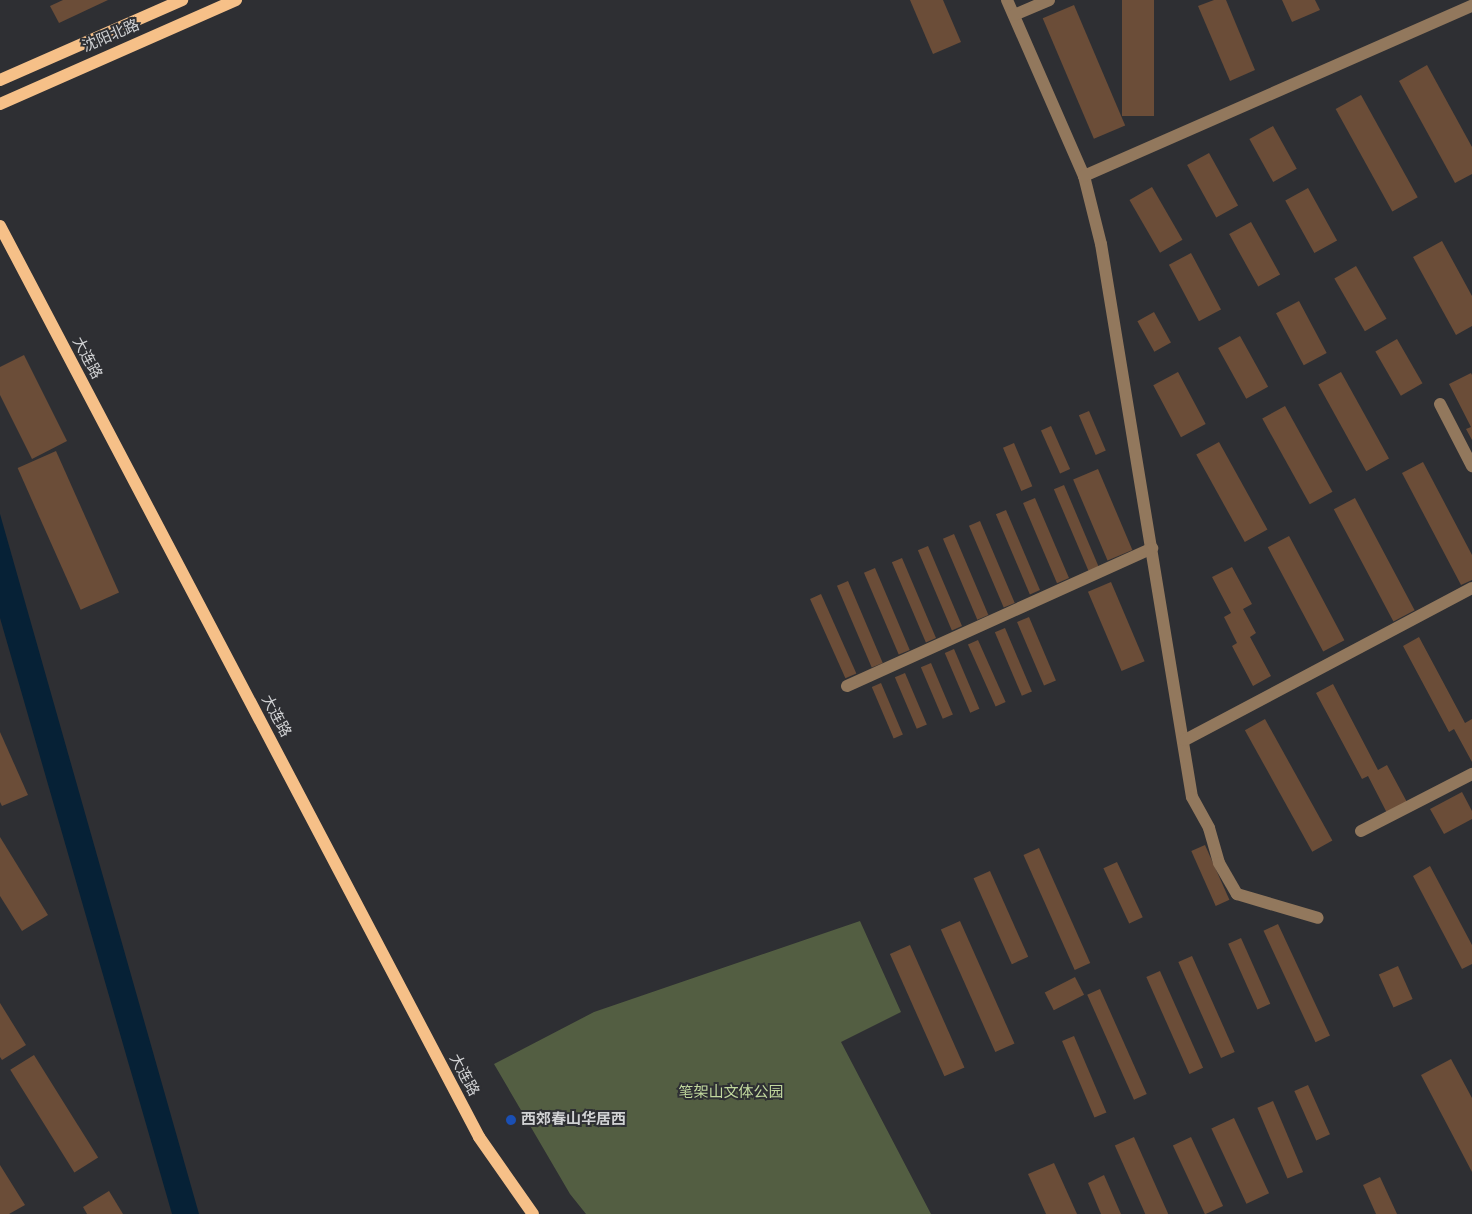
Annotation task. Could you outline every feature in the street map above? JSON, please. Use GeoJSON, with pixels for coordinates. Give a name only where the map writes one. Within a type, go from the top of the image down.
{"type":"FeatureCollection","features":[{"type":"Feature","properties":{"kind":"main road","name":"沈阳北路"},"geometry":{"type":"LineString","coordinates":[[0,80],[182,0]]}},
{"type":"Feature","properties":{"kind":"main road","name":"沈阳北路"},"geometry":{"type":"LineString","coordinates":[[0,104],[236,0]]}},
{"type":"Feature","properties":{"kind":"main road","name":"大连路"},"geometry":{"type":"LineString","coordinates":[[0,226],[479,1137],[533,1214]]}},
{"type":"Feature","properties":{"kind":"street"},"geometry":{"type":"LineString","coordinates":[[1007,0],[1084,176],[1103,253],[1185,740],[1192,797],[1209,828],[1219,863],[1237,894],[1318,918]]}},
{"type":"Feature","properties":{"kind":"street"},"geometry":{"type":"LineString","coordinates":[[1014,15],[1049,0]]}},
{"type":"Feature","properties":{"kind":"street"},"geometry":{"type":"LineString","coordinates":[[1084,176],[1472,6]]}},
{"type":"Feature","properties":{"kind":"street"},"geometry":{"type":"LineString","coordinates":[[1440,404],[1472,466]]}},
{"type":"Feature","properties":{"kind":"street"},"geometry":{"type":"LineString","coordinates":[[846,686],[1152,548]]}},
{"type":"Feature","properties":{"kind":"street"},"geometry":{"type":"LineString","coordinates":[[1185,740],[1472,588]]}},
{"type":"Feature","properties":{"kind":"street"},"geometry":{"type":"LineString","coordinates":[[1361,831],[1472,774]]}},
{"type":"Feature","properties":{"kind":"green space","name":"笔架山文体公园"},"geometry":{"type":"Polygon","coordinates":[[[860,921],[901,1012],[841,1042],[931,1214],[586,1214],[570,1194],[494,1064],[594,1012],[860,921]]]}},
{"type":"Feature","properties":{"kind":"water"},"geometry":{"type":"Polygon","coordinates":[[[0,514],[199,1214],[172,1214],[0,618],[0,514]]]}},
{"type":"Feature","properties":{"kind":"building"},"geometry":{"type":"Polygon","coordinates":[[[63,0],[108,0],[59,23],[50,6],[63,0]]]}},
{"type":"Feature","properties":{"kind":"building"},"geometry":{"type":"Polygon","coordinates":[[[910,0],[943,0],[961,42],[933,54],[910,0]]]}},
{"type":"Feature","properties":{"kind":"building"},"geometry":{"type":"Polygon","coordinates":[[[1122,0],[1154,0],[1154,116],[1122,116],[1122,0]]]}},
{"type":"Feature","properties":{"kind":"building"},"geometry":{"type":"Polygon","coordinates":[[[1214,0],[1226,0],[1255,70],[1230,81],[1198,6],[1214,0]]]}},
{"type":"Feature","properties":{"kind":"building"},"geometry":{"type":"Polygon","coordinates":[[[1282,0],[1315,0],[1320,10],[1292,22],[1282,0]]]}},
{"type":"Feature","properties":{"kind":"building"},"geometry":{"type":"Polygon","coordinates":[[[1074,5],[1125,126],[1094,139],[1043,18],[1074,5]]]}},
{"type":"Feature","properties":{"kind":"building"},"geometry":{"type":"Polygon","coordinates":[[[1427,65],[1472,147],[1472,174],[1455,183],[1399,81],[1427,65]]]}},
{"type":"Feature","properties":{"kind":"building"},"geometry":{"type":"Polygon","coordinates":[[[1361,95],[1418,197],[1392,211],[1336,109],[1361,95]]]}},
{"type":"Feature","properties":{"kind":"building"},"geometry":{"type":"Polygon","coordinates":[[[1273,126],[1297,169],[1273,182],[1249,139],[1273,126]]]}},
{"type":"Feature","properties":{"kind":"building"},"geometry":{"type":"Polygon","coordinates":[[[1209,153],[1238,205],[1216,218],[1187,165],[1209,153]]]}},
{"type":"Feature","properties":{"kind":"building"},"geometry":{"type":"Polygon","coordinates":[[[1152,187],[1182,240],[1160,253],[1129,200],[1152,187]]]}},
{"type":"Feature","properties":{"kind":"building"},"geometry":{"type":"Polygon","coordinates":[[[1308,188],[1337,240],[1314,253],[1285,201],[1308,188]]]}},
{"type":"Feature","properties":{"kind":"building"},"geometry":{"type":"Polygon","coordinates":[[[1251,222],[1280,274],[1258,287],[1229,234],[1251,222]]]}},
{"type":"Feature","properties":{"kind":"building"},"geometry":{"type":"Polygon","coordinates":[[[1442,241],[1472,296],[1472,326],[1456,335],[1413,257],[1442,241]]]}},
{"type":"Feature","properties":{"kind":"building"},"geometry":{"type":"Polygon","coordinates":[[[1191,253],[1221,310],[1199,321],[1169,265],[1191,253]]]}},
{"type":"Feature","properties":{"kind":"building"},"geometry":{"type":"Polygon","coordinates":[[[1356,266],[1386,319],[1365,331],[1334,278],[1356,266]]]}},
{"type":"Feature","properties":{"kind":"building"},"geometry":{"type":"Polygon","coordinates":[[[1299,301],[1327,353],[1304,365],[1276,313],[1299,301]]]}},
{"type":"Feature","properties":{"kind":"building"},"geometry":{"type":"Polygon","coordinates":[[[1154,312],[1171,343],[1154,352],[1137,321],[1154,312]]]}},
{"type":"Feature","properties":{"kind":"building"},"geometry":{"type":"Polygon","coordinates":[[[1240,336],[1268,387],[1246,399],[1218,348],[1240,336]]]}},
{"type":"Feature","properties":{"kind":"building"},"geometry":{"type":"Polygon","coordinates":[[[1397,339],[1422,383],[1401,396],[1375,352],[1397,339]]]}},
{"type":"Feature","properties":{"kind":"building"},"geometry":{"type":"Polygon","coordinates":[[[24,355],[67,441],[32,459],[0,395],[0,367],[24,355]]]}},
{"type":"Feature","properties":{"kind":"building"},"geometry":{"type":"Polygon","coordinates":[[[1178,372],[1206,424],[1181,437],[1153,385],[1178,372]]]}},
{"type":"Feature","properties":{"kind":"building"},"geometry":{"type":"Polygon","coordinates":[[[1341,372],[1389,459],[1366,471],[1318,385],[1341,372]]]}},
{"type":"Feature","properties":{"kind":"building"},"geometry":{"type":"Polygon","coordinates":[[[1471,373],[1472,440],[1466,429],[1471,427],[1449,384],[1471,373]]]}},
{"type":"Feature","properties":{"kind":"building"},"geometry":{"type":"Polygon","coordinates":[[[1285,406],[1333,492],[1310,504],[1262,419],[1285,406]]]}},
{"type":"Feature","properties":{"kind":"building"},"geometry":{"type":"Polygon","coordinates":[[[1089,411],[1106,451],[1096,455],[1079,415],[1089,411]]]}},
{"type":"Feature","properties":{"kind":"building"},"geometry":{"type":"Polygon","coordinates":[[[1051,426],[1070,469],[1060,473],[1041,430],[1051,426]]]}},
{"type":"Feature","properties":{"kind":"building"},"geometry":{"type":"Polygon","coordinates":[[[1219,442],[1267,529],[1245,542],[1196,455],[1219,442]]]}},
{"type":"Feature","properties":{"kind":"building"},"geometry":{"type":"Polygon","coordinates":[[[1014,443],[1032,486],[1021,491],[1003,448],[1014,443]]]}},
{"type":"Feature","properties":{"kind":"building"},"geometry":{"type":"Polygon","coordinates":[[[56,451],[119,593],[81,610],[18,468],[56,451]]]}},
{"type":"Feature","properties":{"kind":"building"},"geometry":{"type":"Polygon","coordinates":[[[1423,462],[1472,555],[1472,580],[1461,585],[1402,473],[1423,462]]]}},
{"type":"Feature","properties":{"kind":"building"},"geometry":{"type":"Polygon","coordinates":[[[1098,469],[1132,550],[1108,561],[1073,480],[1098,469]]]}},
{"type":"Feature","properties":{"kind":"building"},"geometry":{"type":"Polygon","coordinates":[[[1064,485],[1099,567],[1089,571],[1054,489],[1064,485]]]}},
{"type":"Feature","properties":{"kind":"building"},"geometry":{"type":"Polygon","coordinates":[[[1035,498],[1069,578],[1057,583],[1023,503],[1035,498]]]}},
{"type":"Feature","properties":{"kind":"building"},"geometry":{"type":"Polygon","coordinates":[[[1355,498],[1415,610],[1393,621],[1334,509],[1355,498]]]}},
{"type":"Feature","properties":{"kind":"building"},"geometry":{"type":"Polygon","coordinates":[[[1006,510],[1040,590],[1030,594],[996,514],[1006,510]]]}},
{"type":"Feature","properties":{"kind":"building"},"geometry":{"type":"Polygon","coordinates":[[[980,521],[1015,603],[1004,608],[969,526],[980,521]]]}},
{"type":"Feature","properties":{"kind":"building"},"geometry":{"type":"Polygon","coordinates":[[[954,534],[988,615],[977,620],[943,539],[954,534]]]}},
{"type":"Feature","properties":{"kind":"building"},"geometry":{"type":"Polygon","coordinates":[[[1289,536],[1344,640],[1323,651],[1268,547],[1289,536]]]}},
{"type":"Feature","properties":{"kind":"building"},"geometry":{"type":"Polygon","coordinates":[[[928,546],[962,626],[952,630],[918,550],[928,546]]]}},
{"type":"Feature","properties":{"kind":"building"},"geometry":{"type":"Polygon","coordinates":[[[902,558],[936,638],[926,642],[892,562],[902,558]]]}},
{"type":"Feature","properties":{"kind":"building"},"geometry":{"type":"Polygon","coordinates":[[[1232,567],[1252,604],[1243,609],[1256,633],[1250,637],[1271,676],[1253,686],[1232,646],[1237,643],[1224,617],[1231,613],[1212,577],[1232,567]]]}},
{"type":"Feature","properties":{"kind":"building"},"geometry":{"type":"Polygon","coordinates":[[[875,568],[910,650],[899,655],[864,573],[875,568]]]}},
{"type":"Feature","properties":{"kind":"building"},"geometry":{"type":"Polygon","coordinates":[[[848,581],[883,663],[872,668],[837,586],[848,581]]]}},
{"type":"Feature","properties":{"kind":"building"},"geometry":{"type":"Polygon","coordinates":[[[1111,582],[1145,661],[1122,671],[1088,592],[1111,582]]]}},
{"type":"Feature","properties":{"kind":"building"},"geometry":{"type":"Polygon","coordinates":[[[821,594],[856,673],[845,678],[810,599],[821,594]]]}},
{"type":"Feature","properties":{"kind":"building"},"geometry":{"type":"Polygon","coordinates":[[[1029,617],[1056,681],[1044,686],[1017,622],[1029,617]]]}},
{"type":"Feature","properties":{"kind":"building"},"geometry":{"type":"Polygon","coordinates":[[[1005,628],[1032,692],[1022,696],[995,632],[1005,628]]]}},
{"type":"Feature","properties":{"kind":"building"},"geometry":{"type":"Polygon","coordinates":[[[1419,637],[1465,723],[1472,719],[1472,762],[1454,729],[1449,732],[1403,646],[1419,637]]]}},
{"type":"Feature","properties":{"kind":"building"},"geometry":{"type":"Polygon","coordinates":[[[978,640],[1006,702],[996,707],[968,644],[978,640]]]}},
{"type":"Feature","properties":{"kind":"building"},"geometry":{"type":"Polygon","coordinates":[[[954,649],[979,709],[970,713],[945,653],[954,649]]]}},
{"type":"Feature","properties":{"kind":"building"},"geometry":{"type":"Polygon","coordinates":[[[931,663],[953,715],[943,719],[921,667],[931,663]]]}},
{"type":"Feature","properties":{"kind":"building"},"geometry":{"type":"Polygon","coordinates":[[[905,673],[927,725],[917,729],[895,677],[905,673]]]}},
{"type":"Feature","properties":{"kind":"building"},"geometry":{"type":"Polygon","coordinates":[[[881,683],[903,735],[894,738],[872,687],[881,683]]]}},
{"type":"Feature","properties":{"kind":"building"},"geometry":{"type":"Polygon","coordinates":[[[1333,684],[1378,770],[1387,765],[1408,804],[1388,815],[1368,776],[1362,779],[1316,693],[1333,684]]]}},
{"type":"Feature","properties":{"kind":"building"},"geometry":{"type":"Polygon","coordinates":[[[1265,719],[1332,841],[1312,852],[1245,730],[1265,719]]]}},
{"type":"Feature","properties":{"kind":"building"},"geometry":{"type":"Polygon","coordinates":[[[0,732],[28,795],[2,806],[0,802],[0,732]]]}},
{"type":"Feature","properties":{"kind":"building"},"geometry":{"type":"Polygon","coordinates":[[[1462,792],[1472,811],[1472,819],[1444,834],[1430,809],[1462,792]]]}},
{"type":"Feature","properties":{"kind":"building"},"geometry":{"type":"Polygon","coordinates":[[[0,837],[48,915],[22,931],[0,896],[0,837]]]}},
{"type":"Feature","properties":{"kind":"building"},"geometry":{"type":"Polygon","coordinates":[[[1205,845],[1229,900],[1216,906],[1191,851],[1205,845]]]}},
{"type":"Feature","properties":{"kind":"building"},"geometry":{"type":"Polygon","coordinates":[[[1039,848],[1090,963],[1075,970],[1023,855],[1039,848]]]}},
{"type":"Feature","properties":{"kind":"building"},"geometry":{"type":"Polygon","coordinates":[[[1117,862],[1143,917],[1129,924],[1103,868],[1117,862]]]}},
{"type":"Feature","properties":{"kind":"building"},"geometry":{"type":"Polygon","coordinates":[[[1430,866],[1472,945],[1472,964],[1462,969],[1413,876],[1430,866]]]}},
{"type":"Feature","properties":{"kind":"building"},"geometry":{"type":"Polygon","coordinates":[[[990,871],[1028,957],[1012,964],[974,878],[990,871]]]}},
{"type":"Feature","properties":{"kind":"building"},"geometry":{"type":"Polygon","coordinates":[[[960,921],[1015,1043],[995,1052],[941,930],[960,921]]]}},
{"type":"Feature","properties":{"kind":"building"},"geometry":{"type":"Polygon","coordinates":[[[1278,924],[1330,1035],[1315,1042],[1263,931],[1278,924]]]}},
{"type":"Feature","properties":{"kind":"building"},"geometry":{"type":"Polygon","coordinates":[[[1241,938],[1270,1004],[1257,1009],[1228,944],[1241,938]]]}},
{"type":"Feature","properties":{"kind":"building"},"geometry":{"type":"Polygon","coordinates":[[[910,945],[965,1067],[944,1076],[890,954],[910,945]]]}},
{"type":"Feature","properties":{"kind":"building"},"geometry":{"type":"Polygon","coordinates":[[[1192,956],[1235,1052],[1221,1058],[1178,962],[1192,956]]]}},
{"type":"Feature","properties":{"kind":"building"},"geometry":{"type":"Polygon","coordinates":[[[1398,966],[1413,999],[1393,1007],[1379,975],[1398,966]]]}},
{"type":"Feature","properties":{"kind":"building"},"geometry":{"type":"Polygon","coordinates":[[[1160,971],[1203,1068],[1189,1074],[1146,977],[1160,971]]]}},
{"type":"Feature","properties":{"kind":"building"},"geometry":{"type":"Polygon","coordinates":[[[1075,977],[1084,995],[1054,1010],[1045,992],[1075,977]]]}},
{"type":"Feature","properties":{"kind":"building"},"geometry":{"type":"Polygon","coordinates":[[[1100,989],[1147,1094],[1134,1100],[1087,995],[1100,989]]]}},
{"type":"Feature","properties":{"kind":"building"},"geometry":{"type":"Polygon","coordinates":[[[0,1003],[26,1045],[2,1060],[0,1057],[0,1003]]]}},
{"type":"Feature","properties":{"kind":"building"},"geometry":{"type":"Polygon","coordinates":[[[1074,1036],[1106,1112],[1094,1117],[1062,1041],[1074,1036]]]}},
{"type":"Feature","properties":{"kind":"building"},"geometry":{"type":"Polygon","coordinates":[[[34,1055],[98,1158],[74,1172],[10,1070],[34,1055]]]}},
{"type":"Feature","properties":{"kind":"building"},"geometry":{"type":"Polygon","coordinates":[[[1451,1059],[1472,1098],[1472,1172],[1421,1075],[1451,1059]]]}},
{"type":"Feature","properties":{"kind":"building"},"geometry":{"type":"Polygon","coordinates":[[[1308,1085],[1330,1134],[1316,1140],[1294,1091],[1308,1085]]]}},
{"type":"Feature","properties":{"kind":"building"},"geometry":{"type":"Polygon","coordinates":[[[1273,1101],[1303,1172],[1287,1179],[1257,1108],[1273,1101]]]}},
{"type":"Feature","properties":{"kind":"building"},"geometry":{"type":"Polygon","coordinates":[[[1234,1118],[1269,1193],[1246,1204],[1211,1129],[1234,1118]]]}},
{"type":"Feature","properties":{"kind":"building"},"geometry":{"type":"Polygon","coordinates":[[[1134,1137],[1168,1214],[1145,1214],[1115,1146],[1134,1137]]]}},
{"type":"Feature","properties":{"kind":"building"},"geometry":{"type":"Polygon","coordinates":[[[1191,1137],[1223,1206],[1205,1214],[1173,1145],[1191,1137]]]}},
{"type":"Feature","properties":{"kind":"building"},"geometry":{"type":"Polygon","coordinates":[[[1054,1163],[1077,1214],[1046,1214],[1028,1174],[1054,1163]]]}},
{"type":"Feature","properties":{"kind":"building"},"geometry":{"type":"Polygon","coordinates":[[[0,1165],[25,1205],[9,1214],[0,1214],[0,1165]]]}},
{"type":"Feature","properties":{"kind":"building"},"geometry":{"type":"Polygon","coordinates":[[[1104,1175],[1121,1214],[1101,1214],[1088,1183],[1104,1175]]]}},
{"type":"Feature","properties":{"kind":"building"},"geometry":{"type":"Polygon","coordinates":[[[1380,1177],[1397,1214],[1376,1214],[1363,1185],[1380,1177]]]}},
{"type":"Feature","properties":{"kind":"building"},"geometry":{"type":"Polygon","coordinates":[[[109,1191],[123,1214],[87,1214],[83,1207],[109,1191]]]}},
{"type":"Feature","properties":{"kind":"place","name":"西郊春山华居西"},"geometry":{"type":"Point","coordinates":[511,1120]}}]}
